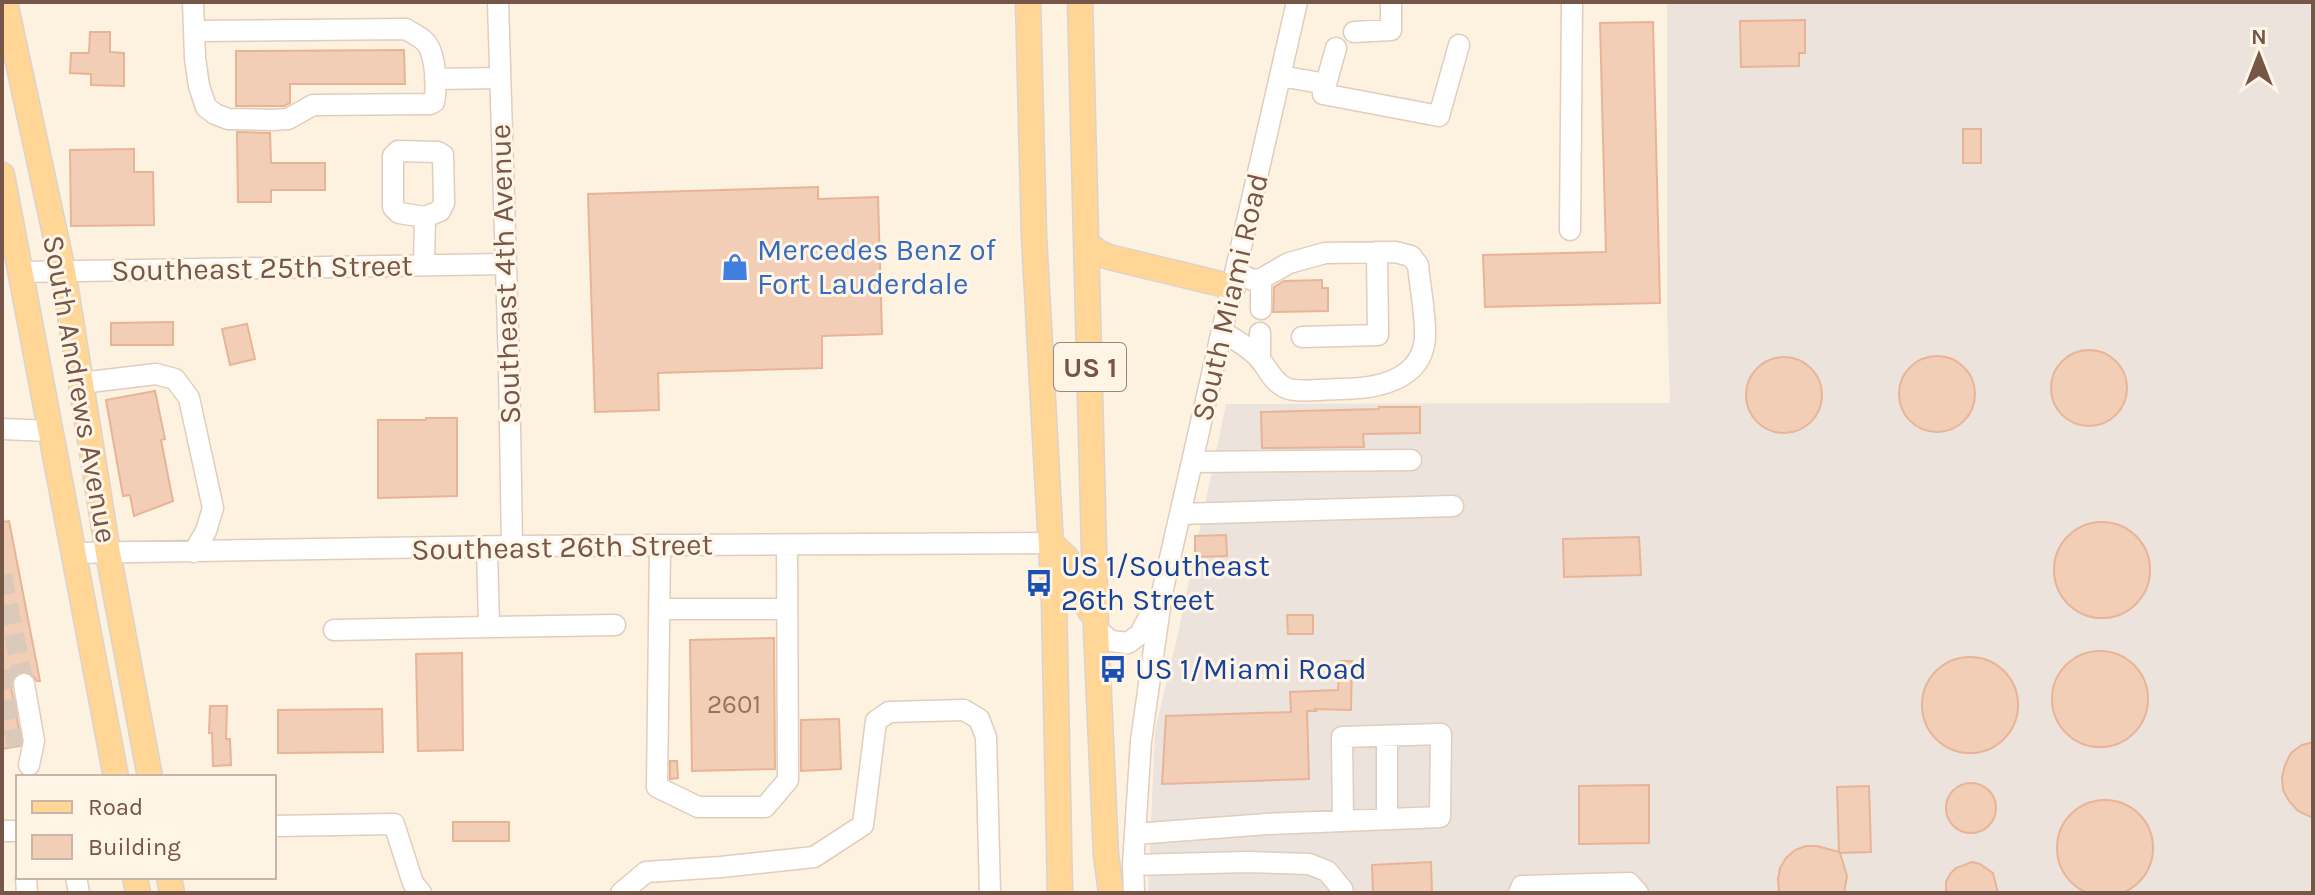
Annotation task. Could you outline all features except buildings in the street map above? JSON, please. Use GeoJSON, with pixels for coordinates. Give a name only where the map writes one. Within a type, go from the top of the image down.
{"type":"FeatureCollection","features":[{"type":"Feature","properties":{"kind":"main road","name":"South Andrews Avenue"},"geometry":{"type":"LineString","coordinates":[[5,2],[63,271],[108,553],[150,775]]}},
{"type":"Feature","properties":{"kind":"main road","name":"US 1"},"geometry":{"type":"LineString","coordinates":[[1028,2],[1035,275],[1051,543],[1060,893]]}},
{"type":"Feature","properties":{"kind":"main road","name":"US 1"},"geometry":{"type":"LineString","coordinates":[[1080,2],[1096,629],[1111,893]]}},
{"type":"Feature","properties":{"kind":"main road","name":"South Andrews Avenue"},"geometry":{"type":"LineString","coordinates":[[2,175],[116,775]]}},
{"type":"Feature","properties":{"kind":"main road"},"geometry":{"type":"LineString","coordinates":[[1087,244],[1109,257],[1234,280]]}},
{"type":"Feature","properties":{"kind":"main road"},"geometry":{"type":"LineString","coordinates":[[1051,543],[1071,566],[1096,629]]}},
{"type":"Feature","properties":{"kind":"street"},"geometry":{"type":"LineString","coordinates":[[193,2],[194,31],[195,58],[199,86],[206,107],[215,114],[228,119],[288,119],[313,105],[434,102],[435,79],[429,47],[406,29],[194,31]]}},
{"type":"Feature","properties":{"kind":"street","name":"Southeast 4th Avenue"},"geometry":{"type":"LineString","coordinates":[[498,2],[512,546]]}},
{"type":"Feature","properties":{"kind":"street","name":"South Miami Road"},"geometry":{"type":"LineString","coordinates":[[1134,893],[1141,741],[1162,593],[1297,2]]}},
{"type":"Feature","properties":{"kind":"street"},"geometry":{"type":"LineString","coordinates":[[1354,32],[1391,30],[1391,2]]}},
{"type":"Feature","properties":{"kind":"street"},"geometry":{"type":"LineString","coordinates":[[1570,230],[1572,2]]}},
{"type":"Feature","properties":{"kind":"street"},"geometry":{"type":"LineString","coordinates":[[1336,48],[1323,94],[1439,116],[1459,45]]}},
{"type":"Feature","properties":{"kind":"street"},"geometry":{"type":"LineString","coordinates":[[1281,76],[1326,84]]}},
{"type":"Feature","properties":{"kind":"street"},"geometry":{"type":"LineString","coordinates":[[435,79],[500,78]]}},
{"type":"Feature","properties":{"kind":"street"},"geometry":{"type":"LineString","coordinates":[[424,265],[425,217]]}},
{"type":"Feature","properties":{"kind":"street"},"geometry":{"type":"LineString","coordinates":[[1302,337],[1378,335],[1377,252]]}},
{"type":"Feature","properties":{"kind":"street"},"geometry":{"type":"LineString","coordinates":[[1222,332],[1260,358],[1276,381],[1287,389],[1361,389],[1387,384],[1404,376],[1419,360],[1425,339],[1418,265],[1411,256],[1395,252],[1325,253],[1289,263],[1261,279],[1234,280]]}},
{"type":"Feature","properties":{"kind":"street","name":"Southeast 25th Street"},"geometry":{"type":"LineString","coordinates":[[21,272],[504,264]]}},
{"type":"Feature","properties":{"kind":"street"},"geometry":{"type":"LineString","coordinates":[[1261,279],[1261,309]]}},
{"type":"Feature","properties":{"kind":"street"},"geometry":{"type":"LineString","coordinates":[[1260,333],[1260,358]]}},
{"type":"Feature","properties":{"kind":"street"},"geometry":{"type":"LineString","coordinates":[[81,383],[156,374],[175,379],[189,398],[213,508],[206,531],[194,552]]}},
{"type":"Feature","properties":{"kind":"street"},"geometry":{"type":"LineString","coordinates":[[2,429],[50,431]]}},
{"type":"Feature","properties":{"kind":"street"},"geometry":{"type":"LineString","coordinates":[[1192,462],[1411,460]]}},
{"type":"Feature","properties":{"kind":"street"},"geometry":{"type":"LineString","coordinates":[[1180,514],[1453,506]]}},
{"type":"Feature","properties":{"kind":"street","name":"Southeast 26th Street"},"geometry":{"type":"LineString","coordinates":[[73,553],[512,546],[1051,543]]}},
{"type":"Feature","properties":{"kind":"street"},"geometry":{"type":"LineString","coordinates":[[660,545],[657,787],[698,807],[765,807],[788,780],[787,545]]}},
{"type":"Feature","properties":{"kind":"street"},"geometry":{"type":"LineString","coordinates":[[487,547],[489,627]]}},
{"type":"Feature","properties":{"kind":"street","name":"South Miami Road"},"geometry":{"type":"LineString","coordinates":[[1096,629],[1111,641],[1128,643],[1140,634],[1162,593]]}},
{"type":"Feature","properties":{"kind":"street"},"geometry":{"type":"LineString","coordinates":[[659,609],[787,609]]}},
{"type":"Feature","properties":{"kind":"street"},"geometry":{"type":"LineString","coordinates":[[334,630],[615,625]]}},
{"type":"Feature","properties":{"kind":"street"},"geometry":{"type":"LineString","coordinates":[[24,684],[34,741],[31,771]]}},
{"type":"Feature","properties":{"kind":"street"},"geometry":{"type":"LineString","coordinates":[[621,893],[646,872],[814,857],[863,825],[876,721],[889,712],[964,710],[979,719],[986,737],[990,893]]}},
{"type":"Feature","properties":{"kind":"street"},"geometry":{"type":"LineString","coordinates":[[1135,834],[1440,817],[1441,734],[1342,737],[1343,821]]}},
{"type":"Feature","properties":{"kind":"street"},"geometry":{"type":"LineString","coordinates":[[1387,736],[1387,819]]}},
{"type":"Feature","properties":{"kind":"street"},"geometry":{"type":"LineString","coordinates":[[17,746],[31,771]]}},
{"type":"Feature","properties":{"kind":"street"},"geometry":{"type":"LineString","coordinates":[[276,826],[394,824],[413,883],[421,893]]}},
{"type":"Feature","properties":{"kind":"street"},"geometry":{"type":"LineString","coordinates":[[1051,893],[1059,838]]}},
{"type":"Feature","properties":{"kind":"street"},"geometry":{"type":"LineString","coordinates":[[1133,865],[1309,864],[1327,871],[1343,893]]}},
{"type":"Feature","properties":{"kind":"street"},"geometry":{"type":"LineString","coordinates":[[1519,893],[1522,886],[1629,883],[1638,893]]}},
{"type":"Feature","properties":{"kind":"shaded area"},"geometry":{"type":"Polygon","coordinates":[[[1667,2],[2313,2],[2313,893],[1148,893],[1155,730],[1226,404],[1670,403],[1667,2]]]}},
{"type":"Feature","properties":{"kind":"tunnel"},"geometry":{"type":"LineString","coordinates":[[2,575],[24,684]]}},
{"type":"Feature","properties":{"kind":"tunnel"},"geometry":{"type":"LineString","coordinates":[[2,670],[17,746]]}},
{"type":"Feature","properties":{"kind":"place","name":"Mercedes Benz of Fort Lauderdale"},"geometry":{"type":"Point","coordinates":[735,267]}},
{"type":"Feature","properties":{"kind":"place","name":"US 1/Southeast 26th Street"},"geometry":{"type":"Point","coordinates":[1039,583]}},
{"type":"Feature","properties":{"kind":"place","name":"US 1/Miami Road"},"geometry":{"type":"Point","coordinates":[1113,669]}}]}
